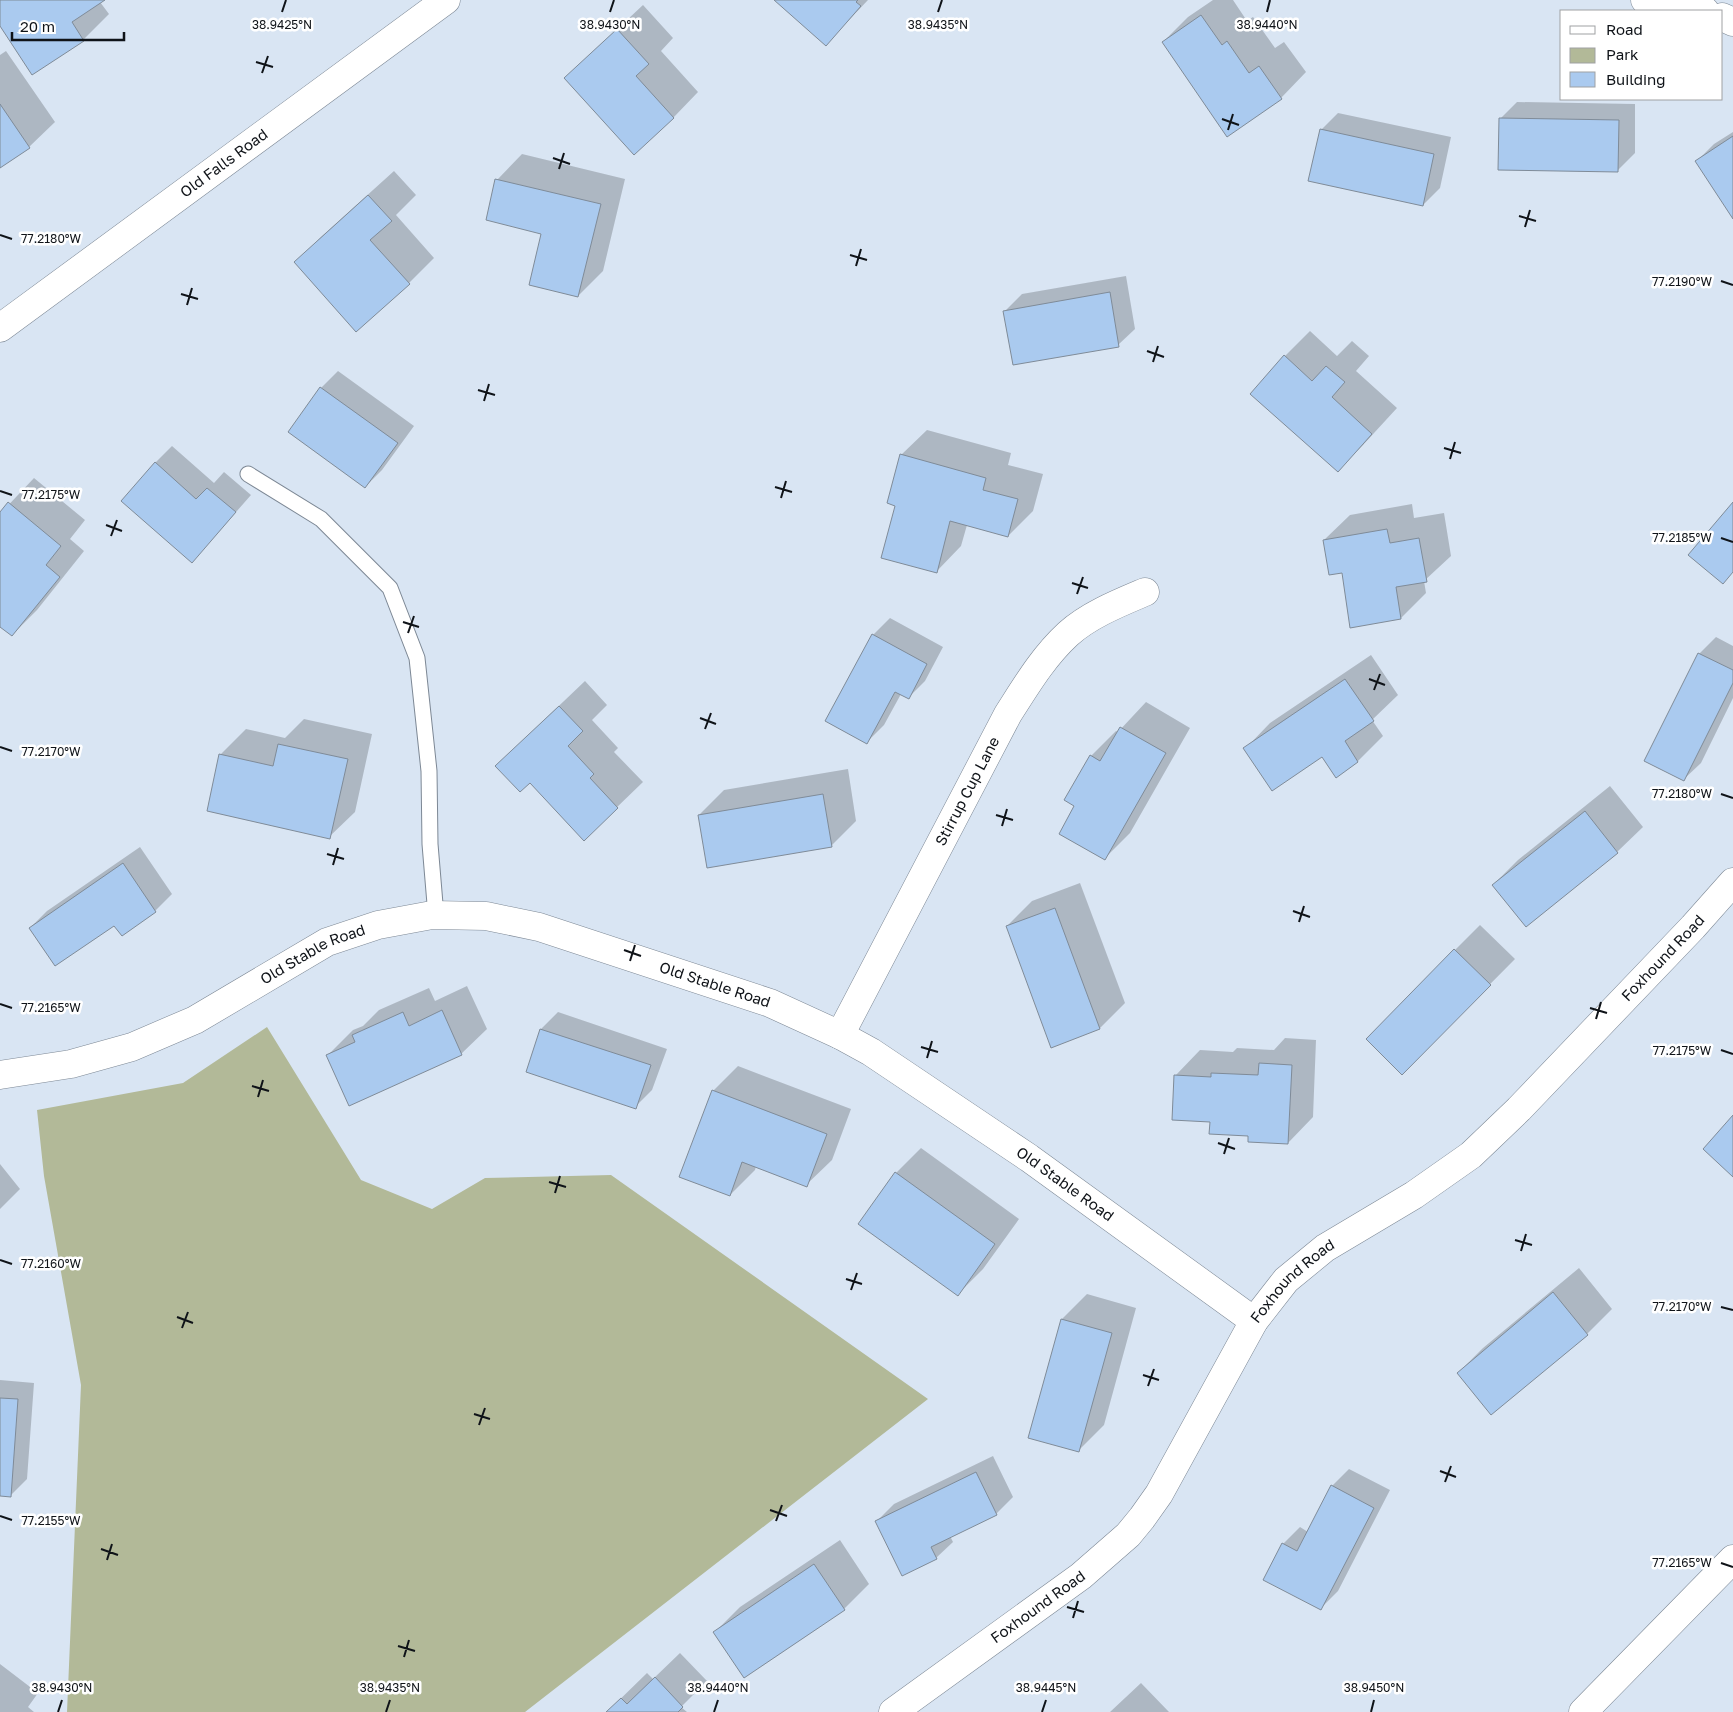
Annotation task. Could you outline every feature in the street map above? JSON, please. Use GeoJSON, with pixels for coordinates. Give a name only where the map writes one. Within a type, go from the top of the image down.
{"type":"FeatureCollection","features":[{"type":"Feature","properties":{"kind":"street","name":"Old Falls Road"},"geometry":{"type":"LineString","coordinates":[[0,328],[446,0]]}},
{"type":"Feature","properties":{"kind":"street"},"geometry":{"type":"LineString","coordinates":[[1645,0],[1700,10]]}},
{"type":"Feature","properties":{"kind":"street","name":"Stirrup Cup Lane"},"geometry":{"type":"LineString","coordinates":[[840,1035],[1008,714],[1040,664],[1069,633],[1106,609],[1145,592]]}},
{"type":"Feature","properties":{"kind":"street","name":"Foxhound Road"},"geometry":{"type":"LineString","coordinates":[[893,1712],[1081,1576],[1128,1535],[1159,1494],[1254,1320],[1286,1280],[1325,1248],[1414,1195],[1471,1155],[1519,1109],[1693,927],[1733,882]]}},
{"type":"Feature","properties":{"kind":"street","name":"Old Stable Road"},"geometry":{"type":"LineString","coordinates":[[0,1075],[71,1064],[132,1047],[195,1020],[327,942],[378,925],[436,916],[486,916],[539,927],[770,1003],[840,1035],[872,1052],[1029,1158],[1254,1320]]}},
{"type":"Feature","properties":{"kind":"street"},"geometry":{"type":"LineString","coordinates":[[1583,1712],[1733,1560]]}},
{"type":"Feature","properties":{"kind":"lane"},"geometry":{"type":"LineString","coordinates":[[248,474],[321,519],[390,588],[417,658],[428,771],[430,844],[436,916]]}},
{"type":"Feature","properties":{"kind":"green space"},"geometry":{"type":"Polygon","coordinates":[[[267,1027],[361,1180],[432,1209],[485,1178],[611,1175],[928,1399],[525,1712],[67,1712],[81,1385],[44,1176],[37,1110],[183,1083],[267,1027]]]}},
{"type":"Feature","properties":{"kind":"building"},"geometry":{"type":"Polygon","coordinates":[[[0,0],[105,0],[72,22],[84,41],[32,75],[0,26],[0,0]]]}},
{"type":"Feature","properties":{"kind":"building"},"geometry":{"type":"Polygon","coordinates":[[[774,0],[858,0],[856,2],[861,6],[826,46],[774,0]]]}},
{"type":"Feature","properties":{"kind":"building"},"geometry":{"type":"Polygon","coordinates":[[[1201,15],[1222,45],[1227,41],[1249,73],[1259,66],[1282,99],[1227,137],[1162,42],[1201,15]]]}},
{"type":"Feature","properties":{"kind":"building"},"geometry":{"type":"Polygon","coordinates":[[[617,29],[649,64],[636,76],[674,118],[634,155],[564,78],[617,29]]]}},
{"type":"Feature","properties":{"kind":"building"},"geometry":{"type":"Polygon","coordinates":[[[0,104],[30,148],[0,168],[0,104]]]}},
{"type":"Feature","properties":{"kind":"building"},"geometry":{"type":"Polygon","coordinates":[[[1499,118],[1619,120],[1618,172],[1498,170],[1499,118]]]}},
{"type":"Feature","properties":{"kind":"building"},"geometry":{"type":"Polygon","coordinates":[[[1320,129],[1434,154],[1423,206],[1308,181],[1320,129]]]}},
{"type":"Feature","properties":{"kind":"building"},"geometry":{"type":"Polygon","coordinates":[[[1733,136],[1733,219],[1695,161],[1733,136]]]}},
{"type":"Feature","properties":{"kind":"building"},"geometry":{"type":"Polygon","coordinates":[[[495,179],[601,204],[578,297],[529,285],[541,234],[486,220],[495,179]]]}},
{"type":"Feature","properties":{"kind":"building"},"geometry":{"type":"Polygon","coordinates":[[[368,195],[392,221],[370,240],[410,284],[356,332],[294,262],[368,195]]]}},
{"type":"Feature","properties":{"kind":"building"},"geometry":{"type":"Polygon","coordinates":[[[1110,292],[1119,347],[1013,365],[1003,311],[1110,292]]]}},
{"type":"Feature","properties":{"kind":"building"},"geometry":{"type":"Polygon","coordinates":[[[1284,355],[1312,381],[1326,366],[1345,382],[1332,397],[1372,434],[1338,472],[1250,394],[1284,355]]]}},
{"type":"Feature","properties":{"kind":"building"},"geometry":{"type":"Polygon","coordinates":[[[320,387],[398,443],[365,488],[288,432],[320,387]]]}},
{"type":"Feature","properties":{"kind":"building"},"geometry":{"type":"Polygon","coordinates":[[[900,454],[986,478],[983,490],[1018,499],[1008,537],[950,521],[937,573],[881,558],[895,506],[887,503],[900,454]]]}},
{"type":"Feature","properties":{"kind":"building"},"geometry":{"type":"Polygon","coordinates":[[[155,462],[196,499],[207,488],[236,512],[192,563],[121,501],[155,462]]]}},
{"type":"Feature","properties":{"kind":"building"},"geometry":{"type":"Polygon","coordinates":[[[8,502],[61,546],[46,565],[60,577],[12,636],[0,627],[0,512],[8,502]]]}},
{"type":"Feature","properties":{"kind":"building"},"geometry":{"type":"Polygon","coordinates":[[[1733,502],[1733,572],[1723,584],[1688,555],[1733,502]]]}},
{"type":"Feature","properties":{"kind":"building"},"geometry":{"type":"Polygon","coordinates":[[[1387,529],[1390,543],[1419,538],[1427,582],[1396,587],[1401,619],[1350,628],[1342,573],[1329,575],[1323,540],[1387,529]]]}},
{"type":"Feature","properties":{"kind":"building"},"geometry":{"type":"Polygon","coordinates":[[[872,634],[927,664],[909,699],[895,692],[867,744],[825,721],[872,634]]]}},
{"type":"Feature","properties":{"kind":"building"},"geometry":{"type":"Polygon","coordinates":[[[1698,653],[1733,670],[1733,683],[1684,781],[1644,761],[1698,653]]]}},
{"type":"Feature","properties":{"kind":"building"},"geometry":{"type":"Polygon","coordinates":[[[1345,679],[1374,721],[1345,741],[1358,762],[1336,778],[1322,757],[1272,791],[1243,748],[1345,679]]]}},
{"type":"Feature","properties":{"kind":"building"},"geometry":{"type":"Polygon","coordinates":[[[559,706],[583,731],[568,746],[594,774],[590,778],[618,808],[584,841],[530,783],[520,792],[495,766],[559,706]]]}},
{"type":"Feature","properties":{"kind":"building"},"geometry":{"type":"Polygon","coordinates":[[[1120,727],[1166,753],[1105,860],[1059,834],[1074,806],[1064,800],[1090,755],[1100,761],[1120,727]]]}},
{"type":"Feature","properties":{"kind":"building"},"geometry":{"type":"Polygon","coordinates":[[[278,744],[348,759],[330,839],[207,811],[219,754],[273,766],[278,744]]]}},
{"type":"Feature","properties":{"kind":"building"},"geometry":{"type":"Polygon","coordinates":[[[823,794],[832,847],[707,868],[698,815],[823,794]]]}},
{"type":"Feature","properties":{"kind":"building"},"geometry":{"type":"Polygon","coordinates":[[[1585,811],[1618,853],[1526,927],[1492,885],[1585,811]]]}},
{"type":"Feature","properties":{"kind":"building"},"geometry":{"type":"Polygon","coordinates":[[[123,863],[156,912],[122,936],[114,926],[55,966],[29,928],[123,863]]]}},
{"type":"Feature","properties":{"kind":"building"},"geometry":{"type":"Polygon","coordinates":[[[1055,908],[1100,1029],[1051,1048],[1006,926],[1055,908]]]}},
{"type":"Feature","properties":{"kind":"building"},"geometry":{"type":"Polygon","coordinates":[[[1454,949],[1491,985],[1402,1075],[1366,1039],[1454,949]]]}},
{"type":"Feature","properties":{"kind":"building"},"geometry":{"type":"Polygon","coordinates":[[[442,1010],[462,1055],[349,1106],[326,1055],[355,1042],[352,1035],[403,1012],[409,1026],[442,1010]]]}},
{"type":"Feature","properties":{"kind":"building"},"geometry":{"type":"Polygon","coordinates":[[[540,1029],[651,1065],[636,1109],[526,1072],[540,1029]]]}},
{"type":"Feature","properties":{"kind":"building"},"geometry":{"type":"Polygon","coordinates":[[[1259,1063],[1292,1065],[1288,1144],[1248,1142],[1248,1136],[1209,1134],[1210,1122],[1172,1120],[1174,1075],[1211,1077],[1211,1073],[1258,1075],[1259,1063]]]}},
{"type":"Feature","properties":{"kind":"building"},"geometry":{"type":"Polygon","coordinates":[[[712,1090],[827,1134],[807,1187],[742,1162],[730,1196],[679,1177],[712,1090]]]}},
{"type":"Feature","properties":{"kind":"building"},"geometry":{"type":"Polygon","coordinates":[[[1733,1115],[1733,1177],[1703,1149],[1733,1115]]]}},
{"type":"Feature","properties":{"kind":"building"},"geometry":{"type":"Polygon","coordinates":[[[895,1172],[995,1244],[958,1296],[858,1224],[895,1172]]]}},
{"type":"Feature","properties":{"kind":"building"},"geometry":{"type":"Polygon","coordinates":[[[1553,1292],[1588,1335],[1491,1415],[1457,1373],[1553,1292]]]}},
{"type":"Feature","properties":{"kind":"building"},"geometry":{"type":"Polygon","coordinates":[[[1061,1319],[1112,1333],[1079,1452],[1028,1438],[1061,1319]]]}},
{"type":"Feature","properties":{"kind":"building"},"geometry":{"type":"Polygon","coordinates":[[[0,1398],[18,1399],[11,1497],[0,1496],[0,1398]]]}},
{"type":"Feature","properties":{"kind":"building"},"geometry":{"type":"Polygon","coordinates":[[[976,1472],[997,1515],[931,1547],[937,1559],[902,1576],[875,1521],[976,1472]]]}},
{"type":"Feature","properties":{"kind":"building"},"geometry":{"type":"Polygon","coordinates":[[[1331,1485],[1374,1508],[1321,1610],[1263,1580],[1282,1543],[1297,1551],[1331,1485]]]}},
{"type":"Feature","properties":{"kind":"building"},"geometry":{"type":"Polygon","coordinates":[[[814,1564],[845,1610],[744,1678],[713,1632],[814,1564]]]}},
{"type":"Feature","properties":{"kind":"building"},"geometry":{"type":"Polygon","coordinates":[[[655,1677],[683,1707],[678,1712],[606,1712],[621,1698],[627,1704],[655,1677]]]}}]}
